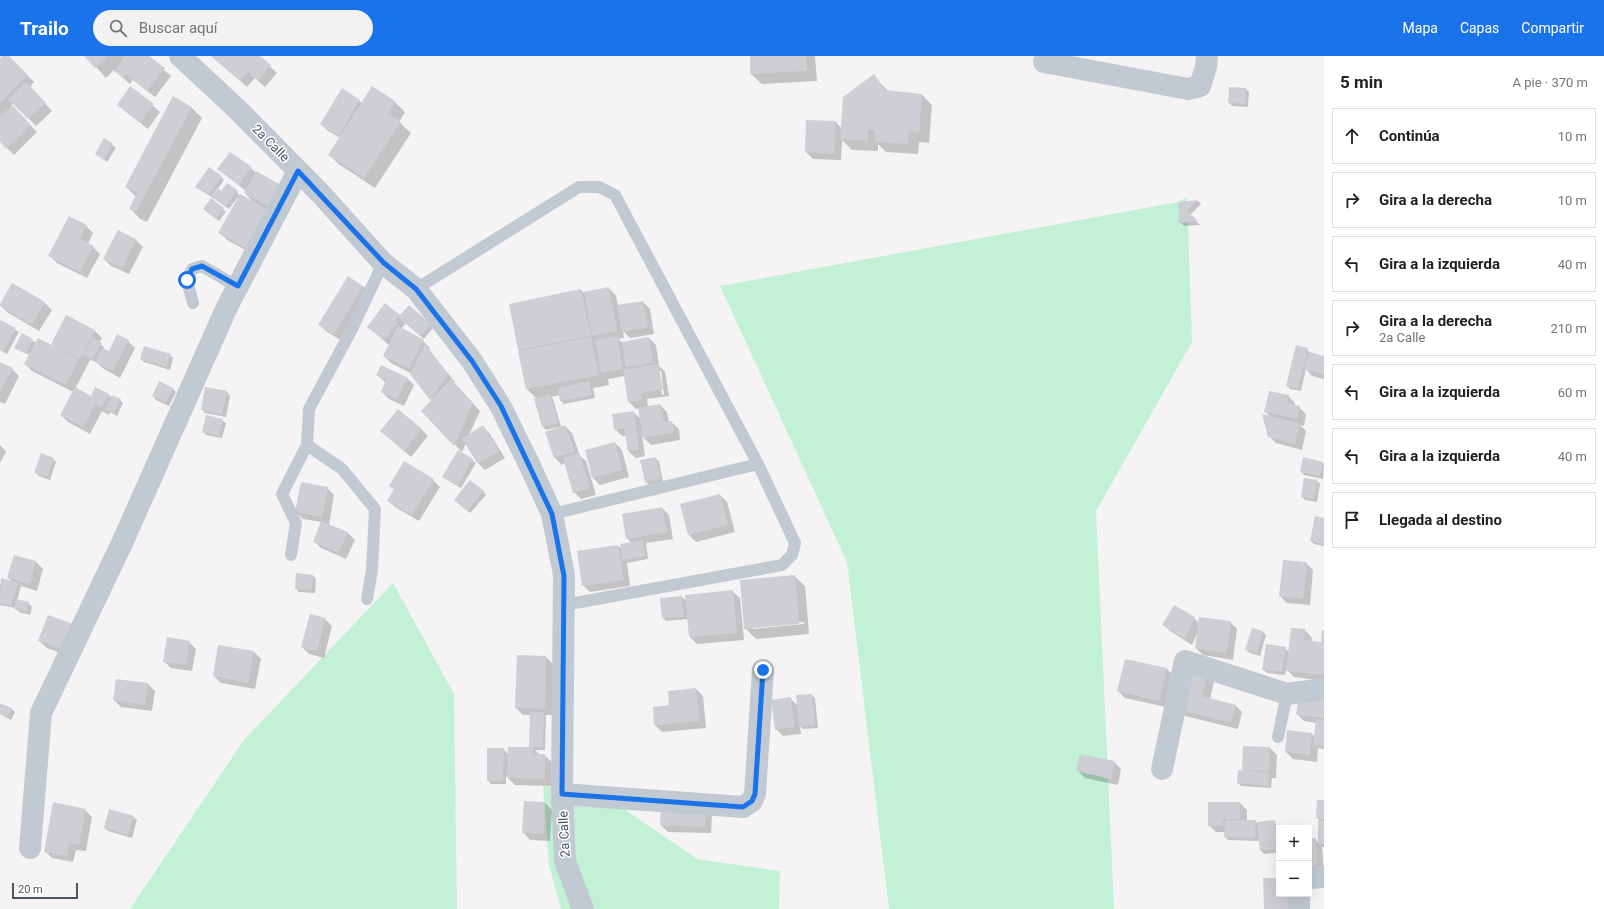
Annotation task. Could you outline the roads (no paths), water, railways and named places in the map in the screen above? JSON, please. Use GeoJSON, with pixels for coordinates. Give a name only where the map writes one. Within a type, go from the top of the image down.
{"type":"FeatureCollection","features":[{"type":"Feature","properties":{"kind":"street","name":"2a Calle"},"geometry":{"type":"LineString","coordinates":[[180,56],[237,109],[298,171],[384,263],[416,289],[472,361],[501,406],[552,514],[564,576],[562,794],[565,861],[583,909]]}},
{"type":"Feature","properties":{"kind":"street"},"geometry":{"type":"LineString","coordinates":[[1044,62],[1188,89],[1200,86],[1206,67],[1207,56]]}},
{"type":"Feature","properties":{"kind":"street"},"geometry":{"type":"LineString","coordinates":[[30,848],[41,713],[123,541],[227,308],[298,171]]}},
{"type":"Feature","properties":{"kind":"street"},"geometry":{"type":"LineString","coordinates":[[1162,769],[1185,660],[1286,694],[1324,688]]}},
{"type":"Feature","properties":{"kind":"street"},"geometry":{"type":"LineString","coordinates":[[562,794],[743,807],[752,801],[755,794],[763,670]]}},
{"type":"Feature","properties":{"kind":"street"},"geometry":{"type":"LineString","coordinates":[[1312,878],[1324,877]]}},
{"type":"Feature","properties":{"kind":"street"},"geometry":{"type":"LineString","coordinates":[[1299,897],[1299,909]]}},
{"type":"Feature","properties":{"kind":"lane"},"geometry":{"type":"LineString","coordinates":[[416,289],[578,187],[598,186],[615,195],[758,464],[795,543],[792,555],[782,565],[564,605]]}},
{"type":"Feature","properties":{"kind":"lane"},"geometry":{"type":"LineString","coordinates":[[291,555],[296,523],[282,494],[307,445],[309,409],[352,329],[384,263]]}},
{"type":"Feature","properties":{"kind":"lane"},"geometry":{"type":"LineString","coordinates":[[193,302],[187,280],[192,269],[202,266],[238,286]]}},
{"type":"Feature","properties":{"kind":"lane"},"geometry":{"type":"LineString","coordinates":[[307,445],[342,469],[375,509],[372,570],[368,599]]}},
{"type":"Feature","properties":{"kind":"lane"},"geometry":{"type":"LineString","coordinates":[[552,514],[758,464]]}},
{"type":"Feature","properties":{"kind":"lane"},"geometry":{"type":"LineString","coordinates":[[1278,737],[1286,694]]}}]}
